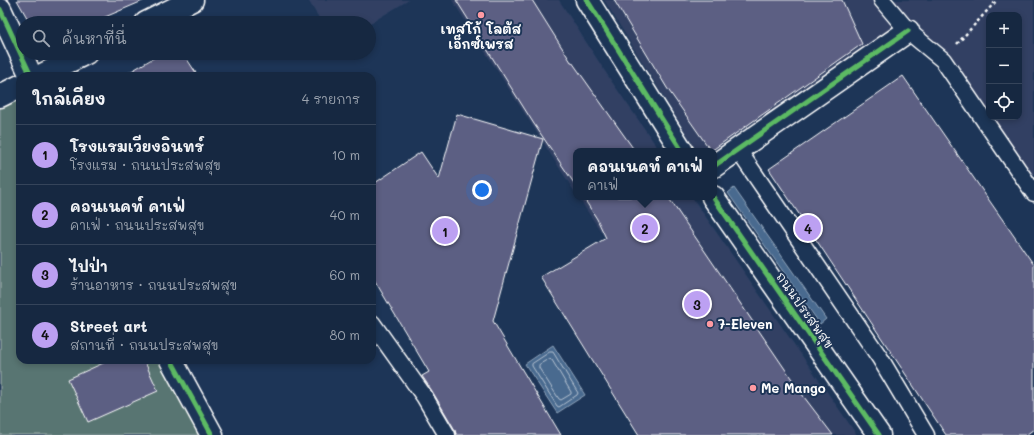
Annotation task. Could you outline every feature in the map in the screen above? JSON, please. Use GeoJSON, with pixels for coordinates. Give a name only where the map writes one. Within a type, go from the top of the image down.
{"type":"FeatureCollection","features":[{"type":"Feature","properties":{"kind":"street"},"geometry":{"type":"LineString","coordinates":[[160,16],[192,0]]}},
{"type":"Feature","properties":{"kind":"street"},"geometry":{"type":"LineString","coordinates":[[587,0],[680,148]]}},
{"type":"Feature","properties":{"kind":"street"},"geometry":{"type":"LineString","coordinates":[[0,9],[16,44]]}},
{"type":"Feature","properties":{"kind":"street"},"geometry":{"type":"LineString","coordinates":[[717,164],[908,31]]}},
{"type":"Feature","properties":{"kind":"street"},"geometry":{"type":"LineString","coordinates":[[24,60],[29,72]]}},
{"type":"Feature","properties":{"kind":"street"},"geometry":{"type":"LineString","coordinates":[[48,72],[72,60]]}},
{"type":"Feature","properties":{"kind":"street"},"geometry":{"type":"LineString","coordinates":[[0,96],[16,88]]}},
{"type":"Feature","properties":{"kind":"street","name":"ถนนประสพสุข"},"geometry":{"type":"LineString","coordinates":[[715,200],[880,435]]}},
{"type":"Feature","properties":{"kind":"street"},"geometry":{"type":"LineString","coordinates":[[173,364],[212,435]]}},
{"type":"Feature","properties":{"kind":"lane"},"geometry":{"type":"LineString","coordinates":[[882,0],[908,31],[943,60],[1034,193]]}},
{"type":"Feature","properties":{"kind":"lane"},"geometry":{"type":"LineString","coordinates":[[738,150],[876,352],[926,435]]}},
{"type":"Feature","properties":{"kind":"lane"},"geometry":{"type":"LineString","coordinates":[[376,329],[424,396],[446,435]]}},
{"type":"Feature","properties":{"kind":"path"},"geometry":{"type":"LineString","coordinates":[[943,60],[997,0]]}},
{"type":"Feature","properties":{"kind":"shaded area"},"geometry":{"type":"Polygon","coordinates":[[[308,0],[409,0],[376,20],[376,16],[318,16],[308,0]]]}},
{"type":"Feature","properties":{"kind":"shaded area"},"geometry":{"type":"Polygon","coordinates":[[[452,0],[559,0],[612,82],[658,148],[573,148],[573,189],[452,0]]]}},
{"type":"Feature","properties":{"kind":"shaded area"},"geometry":{"type":"Polygon","coordinates":[[[604,0],[1034,0],[1034,202],[916,26],[717,150],[717,148],[695,148],[604,0]]]}},
{"type":"Feature","properties":{"kind":"shaded area"},"geometry":{"type":"Polygon","coordinates":[[[580,200],[694,200],[857,435],[736,435],[580,200]]]}},
{"type":"Feature","properties":{"kind":"green space"},"geometry":{"type":"Polygon","coordinates":[[[16,88],[16,364],[184,364],[222,435],[0,435],[0,96],[16,88]]]}},
{"type":"Feature","properties":{"kind":"water"},"geometry":{"type":"Polygon","coordinates":[[[734,188],[826,319],[820,324],[728,193],[734,188]]]}},
{"type":"Feature","properties":{"kind":"water"},"geometry":{"type":"Polygon","coordinates":[[[553,345],[585,395],[557,413],[525,364],[553,345]]]}},
{"type":"Feature","properties":{"kind":"building"},"geometry":{"type":"Polygon","coordinates":[[[17,0],[145,0],[107,16],[26,16],[17,0]]]}},
{"type":"Feature","properties":{"kind":"building"},"geometry":{"type":"Polygon","coordinates":[[[456,0],[532,0],[571,62],[633,148],[573,148],[573,182],[534,124],[456,0]]]}},
{"type":"Feature","properties":{"kind":"building"},"geometry":{"type":"Polygon","coordinates":[[[614,0],[842,0],[862,44],[715,148],[709,148],[667,88],[614,0]]]}},
{"type":"Feature","properties":{"kind":"building"},"geometry":{"type":"Polygon","coordinates":[[[150,60],[188,60],[195,72],[130,72],[150,60]]]}},
{"type":"Feature","properties":{"kind":"building"},"geometry":{"type":"Polygon","coordinates":[[[903,76],[1034,265],[1034,429],[1026,435],[946,435],[769,169],[903,76]]]}},
{"type":"Feature","properties":{"kind":"building"},"geometry":{"type":"Polygon","coordinates":[[[457,114],[543,139],[493,321],[561,435],[456,435],[455,430],[422,376],[429,372],[376,283],[376,182],[421,152],[439,179],[457,114]]]}},
{"type":"Feature","properties":{"kind":"building"},"geometry":{"type":"Polygon","coordinates":[[[585,200],[670,200],[804,397],[833,435],[639,435],[541,277],[606,238],[597,219],[585,200]]]}},
{"type":"Feature","properties":{"kind":"building"},"geometry":{"type":"Polygon","coordinates":[[[101,364],[146,364],[158,391],[88,422],[68,379],[101,364]]]}},
{"type":"Feature","properties":{"kind":"cycle path"},"geometry":{"type":"LineString","coordinates":[[587,0],[680,148]]}},
{"type":"Feature","properties":{"kind":"cycle path"},"geometry":{"type":"LineString","coordinates":[[0,9],[16,44]]}},
{"type":"Feature","properties":{"kind":"cycle path"},"geometry":{"type":"LineString","coordinates":[[717,164],[908,31]]}},
{"type":"Feature","properties":{"kind":"cycle path"},"geometry":{"type":"LineString","coordinates":[[24,60],[29,72]]}},
{"type":"Feature","properties":{"kind":"cycle path"},"geometry":{"type":"LineString","coordinates":[[715,200],[879,435]]}},
{"type":"Feature","properties":{"kind":"cycle path"},"geometry":{"type":"LineString","coordinates":[[173,364],[212,435]]}},
{"type":"Feature","properties":{"kind":"place","name":"เทสโก้ โลตัส เอ็กซ์เพรส"},"geometry":{"type":"Point","coordinates":[481,15]}},
{"type":"Feature","properties":{"kind":"place","name":"คอนเนคท์ คาเฟ่"},"geometry":{"type":"Point","coordinates":[645,228]}},
{"type":"Feature","properties":{"kind":"place","name":"Street art"},"geometry":{"type":"Point","coordinates":[808,228]}},
{"type":"Feature","properties":{"kind":"place","name":"โรงแรมเวียงอินทร์"},"geometry":{"type":"Point","coordinates":[445,231]}},
{"type":"Feature","properties":{"kind":"place","name":"ไปป่า"},"geometry":{"type":"Point","coordinates":[697,304]}},
{"type":"Feature","properties":{"kind":"place","name":"7-Eleven"},"geometry":{"type":"Point","coordinates":[710,324]}},
{"type":"Feature","properties":{"kind":"place","name":"Me Mango"},"geometry":{"type":"Point","coordinates":[753,388]}}]}
